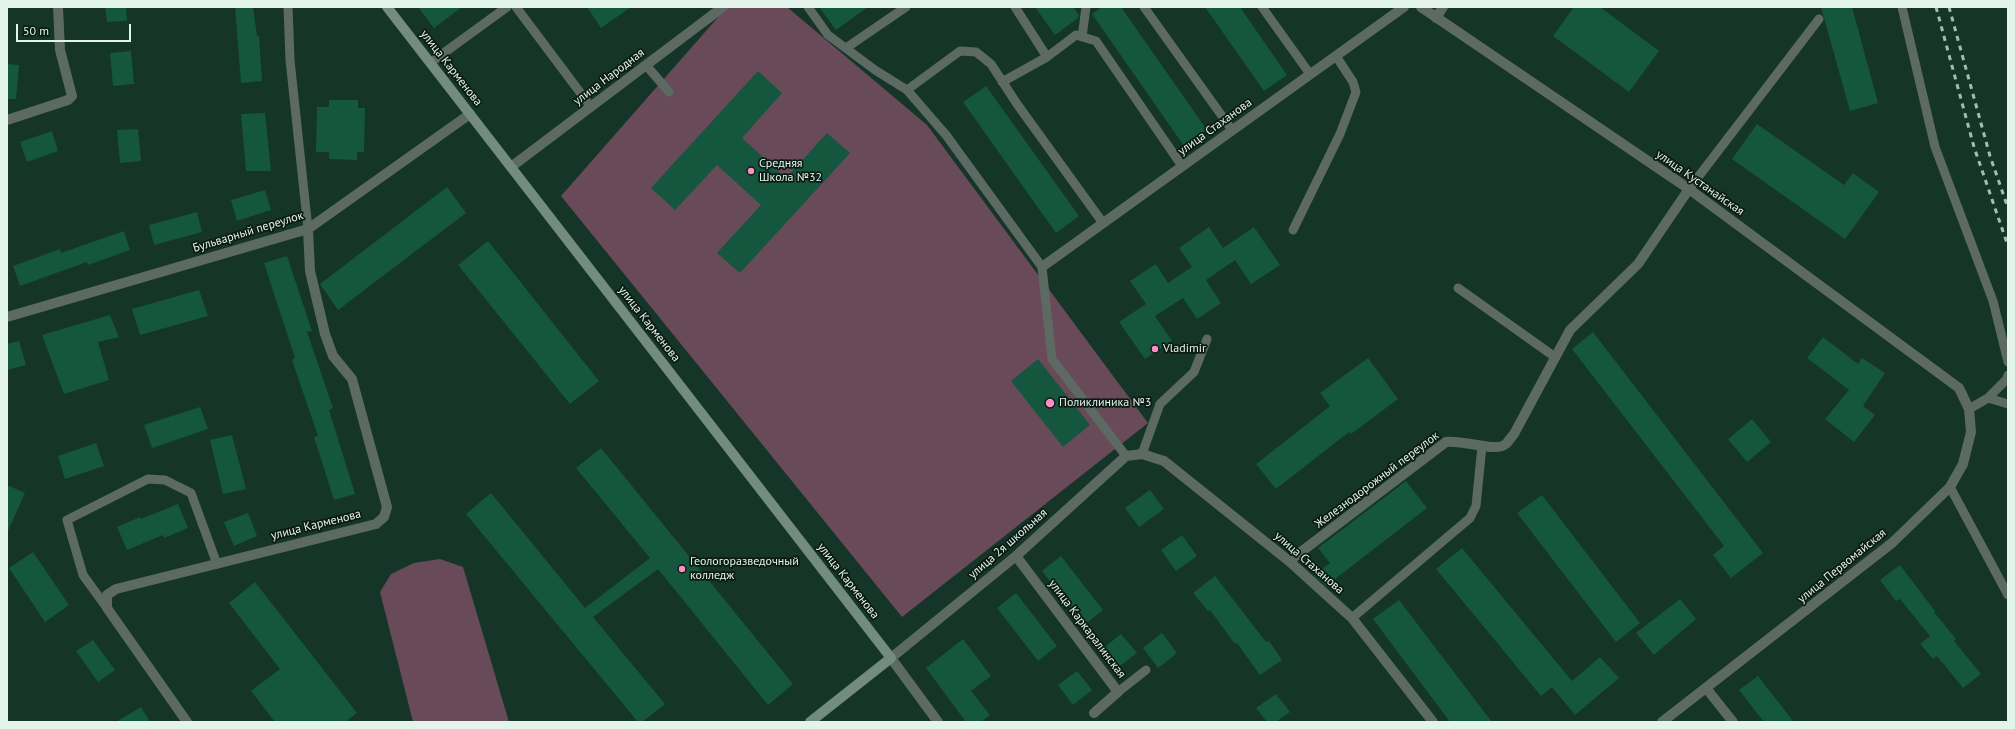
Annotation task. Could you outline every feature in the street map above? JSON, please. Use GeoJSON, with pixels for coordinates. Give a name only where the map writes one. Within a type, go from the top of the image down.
{"type":"FeatureCollection","features":[{"type":"Feature","properties":{"kind":"street"},"geometry":{"type":"LineString","coordinates":[[7,120],[68,100],[72,96],[60,50],[58,7]]}},
{"type":"Feature","properties":{"kind":"street","name":"улица Карменова"},"geometry":{"type":"LineString","coordinates":[[387,7],[891,658]]}},
{"type":"Feature","properties":{"kind":"street","name":"улица Народная"},"geometry":{"type":"LineString","coordinates":[[511,167],[723,7]]}},
{"type":"Feature","properties":{"kind":"street","name":"улица Стаханова"},"geometry":{"type":"LineString","coordinates":[[1042,268],[1404,7]]}},
{"type":"Feature","properties":{"kind":"street","name":"улица Кустанайская"},"geometry":{"type":"LineString","coordinates":[[1421,7],[1689,189],[1960,388]]}},
{"type":"Feature","properties":{"kind":"street"},"geometry":{"type":"LineString","coordinates":[[1436,18],[1443,7]]}},
{"type":"Feature","properties":{"kind":"street","name":"Бульварный переулок"},"geometry":{"type":"LineString","coordinates":[[7,318],[308,229],[470,114]]}},
{"type":"Feature","properties":{"kind":"street","name":"Железнодорожный переулок"},"geometry":{"type":"LineString","coordinates":[[1290,561],[1446,442],[1456,440],[1482,446],[1497,447],[1505,444],[1570,330],[1638,264],[1689,189]]}},
{"type":"Feature","properties":{"kind":"street","name":"улица Карменова"},"geometry":{"type":"LineString","coordinates":[[107,608],[107,595],[116,589],[376,524],[384,517],[387,507],[352,379],[333,356],[325,334],[310,271],[308,229]]}},
{"type":"Feature","properties":{"kind":"street","name":"улица Первомайская"},"geometry":{"type":"LineString","coordinates":[[1662,722],[1892,543],[1950,487],[1963,464],[1971,432],[1969,409],[1960,388]]}},
{"type":"Feature","properties":{"kind":"street"},"geometry":{"type":"LineString","coordinates":[[1126,456],[1142,454]]}},
{"type":"Feature","properties":{"kind":"street","name":"улица Стаханова"},"geometry":{"type":"LineString","coordinates":[[1142,454],[1164,462],[1290,561],[1352,618],[1433,722]]}},
{"type":"Feature","properties":{"kind":"street","name":"улица 2я школьная"},"geometry":{"type":"LineString","coordinates":[[891,658],[1016,556],[1126,456]]}},
{"type":"Feature","properties":{"kind":"street","name":"улица Каркаралинская"},"geometry":{"type":"LineString","coordinates":[[1016,556],[1118,692],[1094,713]]}},
{"type":"Feature","properties":{"kind":"street"},"geometry":{"type":"LineString","coordinates":[[107,608],[187,722]]}},
{"type":"Feature","properties":{"kind":"street"},"geometry":{"type":"LineString","coordinates":[[810,722],[891,658],[938,722]]}},
{"type":"Feature","properties":{"kind":"street"},"geometry":{"type":"LineString","coordinates":[[1706,688],[1733,722]]}},
{"type":"Feature","properties":{"kind":"lane"},"geometry":{"type":"LineString","coordinates":[[288,7],[290,60],[308,229]]}},
{"type":"Feature","properties":{"kind":"lane"},"geometry":{"type":"LineString","coordinates":[[430,63],[506,7]]}},
{"type":"Feature","properties":{"kind":"lane"},"geometry":{"type":"LineString","coordinates":[[516,7],[591,107]]}},
{"type":"Feature","properties":{"kind":"lane"},"geometry":{"type":"LineString","coordinates":[[808,7],[828,35],[907,90],[946,135],[1042,268],[1052,359],[1126,456]]}},
{"type":"Feature","properties":{"kind":"lane"},"geometry":{"type":"LineString","coordinates":[[846,48],[906,7]]}},
{"type":"Feature","properties":{"kind":"lane"},"geometry":{"type":"LineString","coordinates":[[1015,7],[1047,57]]}},
{"type":"Feature","properties":{"kind":"lane"},"geometry":{"type":"LineString","coordinates":[[1082,37],[1086,7]]}},
{"type":"Feature","properties":{"kind":"lane"},"geometry":{"type":"LineString","coordinates":[[1144,7],[1232,130]]}},
{"type":"Feature","properties":{"kind":"lane"},"geometry":{"type":"LineString","coordinates":[[1262,7],[1310,74]]}},
{"type":"Feature","properties":{"kind":"lane"},"geometry":{"type":"LineString","coordinates":[[1902,7],[1936,147],[1993,301],[2008,362]]}},
{"type":"Feature","properties":{"kind":"lane"},"geometry":{"type":"LineString","coordinates":[[1689,189],[1819,19]]}},
{"type":"Feature","properties":{"kind":"lane"},"geometry":{"type":"LineString","coordinates":[[1002,82],[1047,57],[1076,35],[1096,41],[1182,166]]}},
{"type":"Feature","properties":{"kind":"lane"},"geometry":{"type":"LineString","coordinates":[[907,90],[960,52],[976,52],[991,64],[1002,82],[1103,223]]}},
{"type":"Feature","properties":{"kind":"lane"},"geometry":{"type":"LineString","coordinates":[[1294,230],[1340,134],[1356,92],[1353,82],[1336,56]]}},
{"type":"Feature","properties":{"kind":"lane"},"geometry":{"type":"LineString","coordinates":[[646,65],[669,92]]}},
{"type":"Feature","properties":{"kind":"lane"},"geometry":{"type":"LineString","coordinates":[[1458,288],[1555,357]]}},
{"type":"Feature","properties":{"kind":"lane"},"geometry":{"type":"LineString","coordinates":[[1142,454],[1160,404],[1194,372],[1207,339]]}},
{"type":"Feature","properties":{"kind":"lane"},"geometry":{"type":"LineString","coordinates":[[1969,409],[1988,398],[2007,379],[2008,375]]}},
{"type":"Feature","properties":{"kind":"lane"},"geometry":{"type":"LineString","coordinates":[[1988,398],[2008,404]]}},
{"type":"Feature","properties":{"kind":"lane"},"geometry":{"type":"LineString","coordinates":[[1352,618],[1470,518],[1476,506],[1482,446]]}},
{"type":"Feature","properties":{"kind":"lane"},"geometry":{"type":"LineString","coordinates":[[107,608],[83,575],[67,520],[148,479],[165,480],[191,494],[217,564]]}},
{"type":"Feature","properties":{"kind":"lane"},"geometry":{"type":"LineString","coordinates":[[1950,487],[2008,594]]}},
{"type":"Feature","properties":{"kind":"lane"},"geometry":{"type":"LineString","coordinates":[[1118,692],[1146,670]]}},
{"type":"Feature","properties":{"kind":"shaded area"},"geometry":{"type":"Polygon","coordinates":[[[727,7],[787,7],[927,125],[1148,423],[902,617],[561,196],[727,7]]]}},
{"type":"Feature","properties":{"kind":"shaded area"},"geometry":{"type":"Polygon","coordinates":[[[440,559],[463,567],[509,722],[413,722],[380,592],[391,574],[414,563],[440,559]]]}},
{"type":"Feature","properties":{"kind":"building"},"geometry":{"type":"Polygon","coordinates":[[[105,7],[126,7],[127,21],[107,22],[105,7]]]}},
{"type":"Feature","properties":{"kind":"building"},"geometry":{"type":"Polygon","coordinates":[[[235,7],[253,7],[257,36],[259,36],[262,81],[241,83],[235,7]]]}},
{"type":"Feature","properties":{"kind":"building"},"geometry":{"type":"Polygon","coordinates":[[[418,7],[462,7],[434,28],[418,7]]]}},
{"type":"Feature","properties":{"kind":"building"},"geometry":{"type":"Polygon","coordinates":[[[587,7],[631,7],[601,28],[587,7]]]}},
{"type":"Feature","properties":{"kind":"building"},"geometry":{"type":"Polygon","coordinates":[[[819,7],[868,7],[836,30],[819,7]]]}},
{"type":"Feature","properties":{"kind":"building"},"geometry":{"type":"Polygon","coordinates":[[[1035,7],[1073,7],[1079,15],[1078,18],[1055,35],[1035,7]]]}},
{"type":"Feature","properties":{"kind":"building"},"geometry":{"type":"Polygon","coordinates":[[[1102,7],[1121,7],[1207,130],[1184,146],[1092,14],[1102,7]]]}},
{"type":"Feature","properties":{"kind":"building"},"geometry":{"type":"Polygon","coordinates":[[[1205,7],[1240,7],[1287,75],[1264,91],[1205,7]]]}},
{"type":"Feature","properties":{"kind":"building"},"geometry":{"type":"Polygon","coordinates":[[[1574,7],[1600,7],[1659,51],[1629,92],[1553,36],[1574,7]]]}},
{"type":"Feature","properties":{"kind":"building"},"geometry":{"type":"Polygon","coordinates":[[[1821,7],[1852,7],[1878,103],[1850,111],[1821,7]]]}},
{"type":"Feature","properties":{"kind":"building"},"geometry":{"type":"Polygon","coordinates":[[[131,51],[134,84],[113,86],[110,53],[131,51]]]}},
{"type":"Feature","properties":{"kind":"building"},"geometry":{"type":"Polygon","coordinates":[[[7,64],[19,65],[16,99],[7,99],[7,64]]]}},
{"type":"Feature","properties":{"kind":"building","name":"Средняя Школа №32"},"geometry":{"type":"Polygon","coordinates":[[[758,71],[782,93],[742,138],[786,178],[827,133],[850,153],[740,273],[717,253],[761,205],[717,165],[675,210],[651,188],[758,71]]]}},
{"type":"Feature","properties":{"kind":"building"},"geometry":{"type":"Polygon","coordinates":[[[986,86],[1079,216],[1056,233],[963,102],[986,86]]]}},
{"type":"Feature","properties":{"kind":"building"},"geometry":{"type":"Polygon","coordinates":[[[329,100],[358,100],[358,108],[365,108],[364,152],[357,152],[357,160],[329,159],[329,152],[316,152],[317,107],[329,107],[329,100]]]}},
{"type":"Feature","properties":{"kind":"building"},"geometry":{"type":"Polygon","coordinates":[[[265,113],[271,171],[246,171],[241,114],[265,113]]]}},
{"type":"Feature","properties":{"kind":"building"},"geometry":{"type":"Polygon","coordinates":[[[1757,124],[1844,185],[1853,173],[1879,192],[1845,239],[1732,159],[1757,124]]]}},
{"type":"Feature","properties":{"kind":"building"},"geometry":{"type":"Polygon","coordinates":[[[138,129],[141,161],[120,163],[117,130],[138,129]]]}},
{"type":"Feature","properties":{"kind":"building"},"geometry":{"type":"Polygon","coordinates":[[[52,131],[58,151],[27,162],[20,142],[52,131]]]}},
{"type":"Feature","properties":{"kind":"building"},"geometry":{"type":"Polygon","coordinates":[[[447,187],[466,213],[338,310],[320,284],[447,187]]]}},
{"type":"Feature","properties":{"kind":"building"},"geometry":{"type":"Polygon","coordinates":[[[265,190],[271,210],[237,221],[231,200],[265,190]]]}},
{"type":"Feature","properties":{"kind":"building"},"geometry":{"type":"Polygon","coordinates":[[[197,212],[202,232],[154,245],[149,225],[197,212]]]}},
{"type":"Feature","properties":{"kind":"building"},"geometry":{"type":"Polygon","coordinates":[[[1209,227],[1223,248],[1254,227],[1280,265],[1251,284],[1235,260],[1206,280],[1221,303],[1197,319],[1183,298],[1155,316],[1172,341],[1145,359],[1119,322],[1146,304],[1130,281],[1156,264],[1168,283],[1192,267],[1179,248],[1209,227]]]}},
{"type":"Feature","properties":{"kind":"building"},"geometry":{"type":"Polygon","coordinates":[[[124,231],[130,250],[88,265],[87,262],[20,286],[13,266],[60,249],[61,253],[124,231]]]}},
{"type":"Feature","properties":{"kind":"building"},"geometry":{"type":"Polygon","coordinates":[[[488,241],[599,381],[570,404],[458,265],[488,241]]]}},
{"type":"Feature","properties":{"kind":"building"},"geometry":{"type":"Polygon","coordinates":[[[287,256],[312,331],[307,332],[333,408],[329,410],[355,494],[334,500],[314,437],[318,436],[292,360],[295,358],[264,263],[287,256]]]}},
{"type":"Feature","properties":{"kind":"building"},"geometry":{"type":"Polygon","coordinates":[[[199,290],[208,316],[140,335],[132,309],[199,290]]]}},
{"type":"Feature","properties":{"kind":"building"},"geometry":{"type":"Polygon","coordinates":[[[110,315],[119,337],[98,342],[109,380],[64,394],[42,335],[110,315]]]}},
{"type":"Feature","properties":{"kind":"building"},"geometry":{"type":"Polygon","coordinates":[[[1593,332],[1763,553],[1731,578],[1713,555],[1724,546],[1572,349],[1593,332]]]}},
{"type":"Feature","properties":{"kind":"building"},"geometry":{"type":"Polygon","coordinates":[[[1823,337],[1858,364],[1862,358],[1885,373],[1863,406],[1875,415],[1854,442],[1825,419],[1849,390],[1807,358],[1823,337]]]}},
{"type":"Feature","properties":{"kind":"building"},"geometry":{"type":"Polygon","coordinates":[[[19,341],[26,365],[7,370],[7,344],[19,341]]]}},
{"type":"Feature","properties":{"kind":"building"},"geometry":{"type":"Polygon","coordinates":[[[1368,358],[1398,399],[1351,434],[1349,432],[1276,489],[1256,464],[1330,406],[1320,393],[1368,358]]]}},
{"type":"Feature","properties":{"kind":"building","name":"Поликлиника №3"},"geometry":{"type":"Polygon","coordinates":[[[1038,359],[1090,425],[1063,447],[1011,381],[1038,359]]]}},
{"type":"Feature","properties":{"kind":"building"},"geometry":{"type":"Polygon","coordinates":[[[200,407],[208,429],[152,448],[144,425],[200,407]]]}},
{"type":"Feature","properties":{"kind":"building"},"geometry":{"type":"Polygon","coordinates":[[[1752,419],[1771,442],[1747,462],[1728,439],[1752,419]]]}},
{"type":"Feature","properties":{"kind":"building"},"geometry":{"type":"Polygon","coordinates":[[[232,435],[246,489],[223,494],[210,440],[232,435]]]}},
{"type":"Feature","properties":{"kind":"building"},"geometry":{"type":"Polygon","coordinates":[[[96,443],[104,466],[65,479],[58,456],[96,443]]]}},
{"type":"Feature","properties":{"kind":"building"},"geometry":{"type":"Polygon","coordinates":[[[601,448],[793,684],[768,705],[658,569],[593,617],[665,704],[642,722],[638,722],[466,514],[491,493],[585,608],[650,558],[576,468],[601,448]]]}},
{"type":"Feature","properties":{"kind":"building"},"geometry":{"type":"Polygon","coordinates":[[[1406,481],[1427,508],[1326,586],[1314,575],[1330,563],[1318,548],[1406,481]]]}},
{"type":"Feature","properties":{"kind":"building"},"geometry":{"type":"Polygon","coordinates":[[[7,485],[25,493],[7,533],[7,485]]]}},
{"type":"Feature","properties":{"kind":"building"},"geometry":{"type":"Polygon","coordinates":[[[1150,490],[1164,509],[1139,527],[1125,508],[1150,490]]]}},
{"type":"Feature","properties":{"kind":"building"},"geometry":{"type":"Polygon","coordinates":[[[1542,495],[1640,623],[1616,642],[1517,513],[1542,495]]]}},
{"type":"Feature","properties":{"kind":"building"},"geometry":{"type":"Polygon","coordinates":[[[178,504],[188,528],[164,538],[163,535],[127,550],[117,527],[140,517],[141,519],[178,504]]]}},
{"type":"Feature","properties":{"kind":"building"},"geometry":{"type":"Polygon","coordinates":[[[248,513],[257,536],[234,546],[224,522],[248,513]]]}},
{"type":"Feature","properties":{"kind":"building"},"geometry":{"type":"Polygon","coordinates":[[[1182,535],[1197,556],[1176,571],[1161,550],[1182,535]]]}},
{"type":"Feature","properties":{"kind":"building"},"geometry":{"type":"Polygon","coordinates":[[[1462,548],[1572,681],[1600,657],[1619,678],[1575,715],[1552,687],[1541,696],[1436,569],[1462,548]]]}},
{"type":"Feature","properties":{"kind":"building"},"geometry":{"type":"Polygon","coordinates":[[[33,552],[69,605],[45,622],[9,568],[33,552]]]}},
{"type":"Feature","properties":{"kind":"building"},"geometry":{"type":"Polygon","coordinates":[[[1061,556],[1103,610],[1084,625],[1042,571],[1061,556]]]}},
{"type":"Feature","properties":{"kind":"building"},"geometry":{"type":"Polygon","coordinates":[[[1900,565],[1935,611],[1934,612],[1956,639],[1954,641],[1981,674],[1963,688],[1937,656],[1933,659],[1920,644],[1930,636],[1900,599],[1896,601],[1880,580],[1900,565]]]}},
{"type":"Feature","properties":{"kind":"building"},"geometry":{"type":"Polygon","coordinates":[[[1215,576],[1266,642],[1269,641],[1282,660],[1260,675],[1237,643],[1235,644],[1210,610],[1208,611],[1193,593],[1215,576]]]}},
{"type":"Feature","properties":{"kind":"building"},"geometry":{"type":"Polygon","coordinates":[[[255,582],[357,713],[345,722],[275,722],[251,691],[280,669],[229,603],[255,582]]]}},
{"type":"Feature","properties":{"kind":"building"},"geometry":{"type":"Polygon","coordinates":[[[1016,593],[1057,646],[1038,661],[997,608],[1016,593]]]}},
{"type":"Feature","properties":{"kind":"building"},"geometry":{"type":"Polygon","coordinates":[[[1680,599],[1696,619],[1654,655],[1636,633],[1680,599]]]}},
{"type":"Feature","properties":{"kind":"building"},"geometry":{"type":"Polygon","coordinates":[[[1399,600],[1492,722],[1450,722],[1373,619],[1399,600]]]}},
{"type":"Feature","properties":{"kind":"building"},"geometry":{"type":"Polygon","coordinates":[[[1162,633],[1177,653],[1158,668],[1143,648],[1162,633]]]}},
{"type":"Feature","properties":{"kind":"building"},"geometry":{"type":"Polygon","coordinates":[[[1121,634],[1137,653],[1117,668],[1102,649],[1121,634]]]}},
{"type":"Feature","properties":{"kind":"building"},"geometry":{"type":"Polygon","coordinates":[[[963,639],[991,676],[971,691],[990,715],[981,722],[966,722],[926,668],[963,639]]]}},
{"type":"Feature","properties":{"kind":"building"},"geometry":{"type":"Polygon","coordinates":[[[93,640],[115,670],[98,682],[76,651],[93,640]]]}},
{"type":"Feature","properties":{"kind":"building"},"geometry":{"type":"Polygon","coordinates":[[[1077,671],[1092,690],[1073,705],[1058,685],[1077,671]]]}},
{"type":"Feature","properties":{"kind":"building"},"geometry":{"type":"Polygon","coordinates":[[[1758,676],[1794,722],[1764,722],[1739,690],[1758,676]]]}},
{"type":"Feature","properties":{"kind":"building"},"geometry":{"type":"Polygon","coordinates":[[[1276,694],[1290,712],[1276,722],[1267,722],[1256,708],[1276,694]]]}},
{"type":"Feature","properties":{"kind":"building"},"geometry":{"type":"Polygon","coordinates":[[[141,707],[150,722],[116,722],[141,707]]]}},
{"type":"Feature","properties":{"kind":"railway"},"geometry":{"type":"LineString","coordinates":[[1936,7],[1974,147],[2008,246]]}},
{"type":"Feature","properties":{"kind":"railway"},"geometry":{"type":"LineString","coordinates":[[1949,7],[1990,156],[2008,208]]}},
{"type":"Feature","properties":{"kind":"place","name":"Средняя Школа №32"},"geometry":{"type":"Point","coordinates":[751,171]}},
{"type":"Feature","properties":{"kind":"place","name":"Vladimir"},"geometry":{"type":"Point","coordinates":[1155,349]}},
{"type":"Feature","properties":{"kind":"place","name":"Поликлиника №3"},"geometry":{"type":"Point","coordinates":[1050,403]}},
{"type":"Feature","properties":{"kind":"place","name":"Геологоразведочный колледж"},"geometry":{"type":"Point","coordinates":[682,569]}}]}
